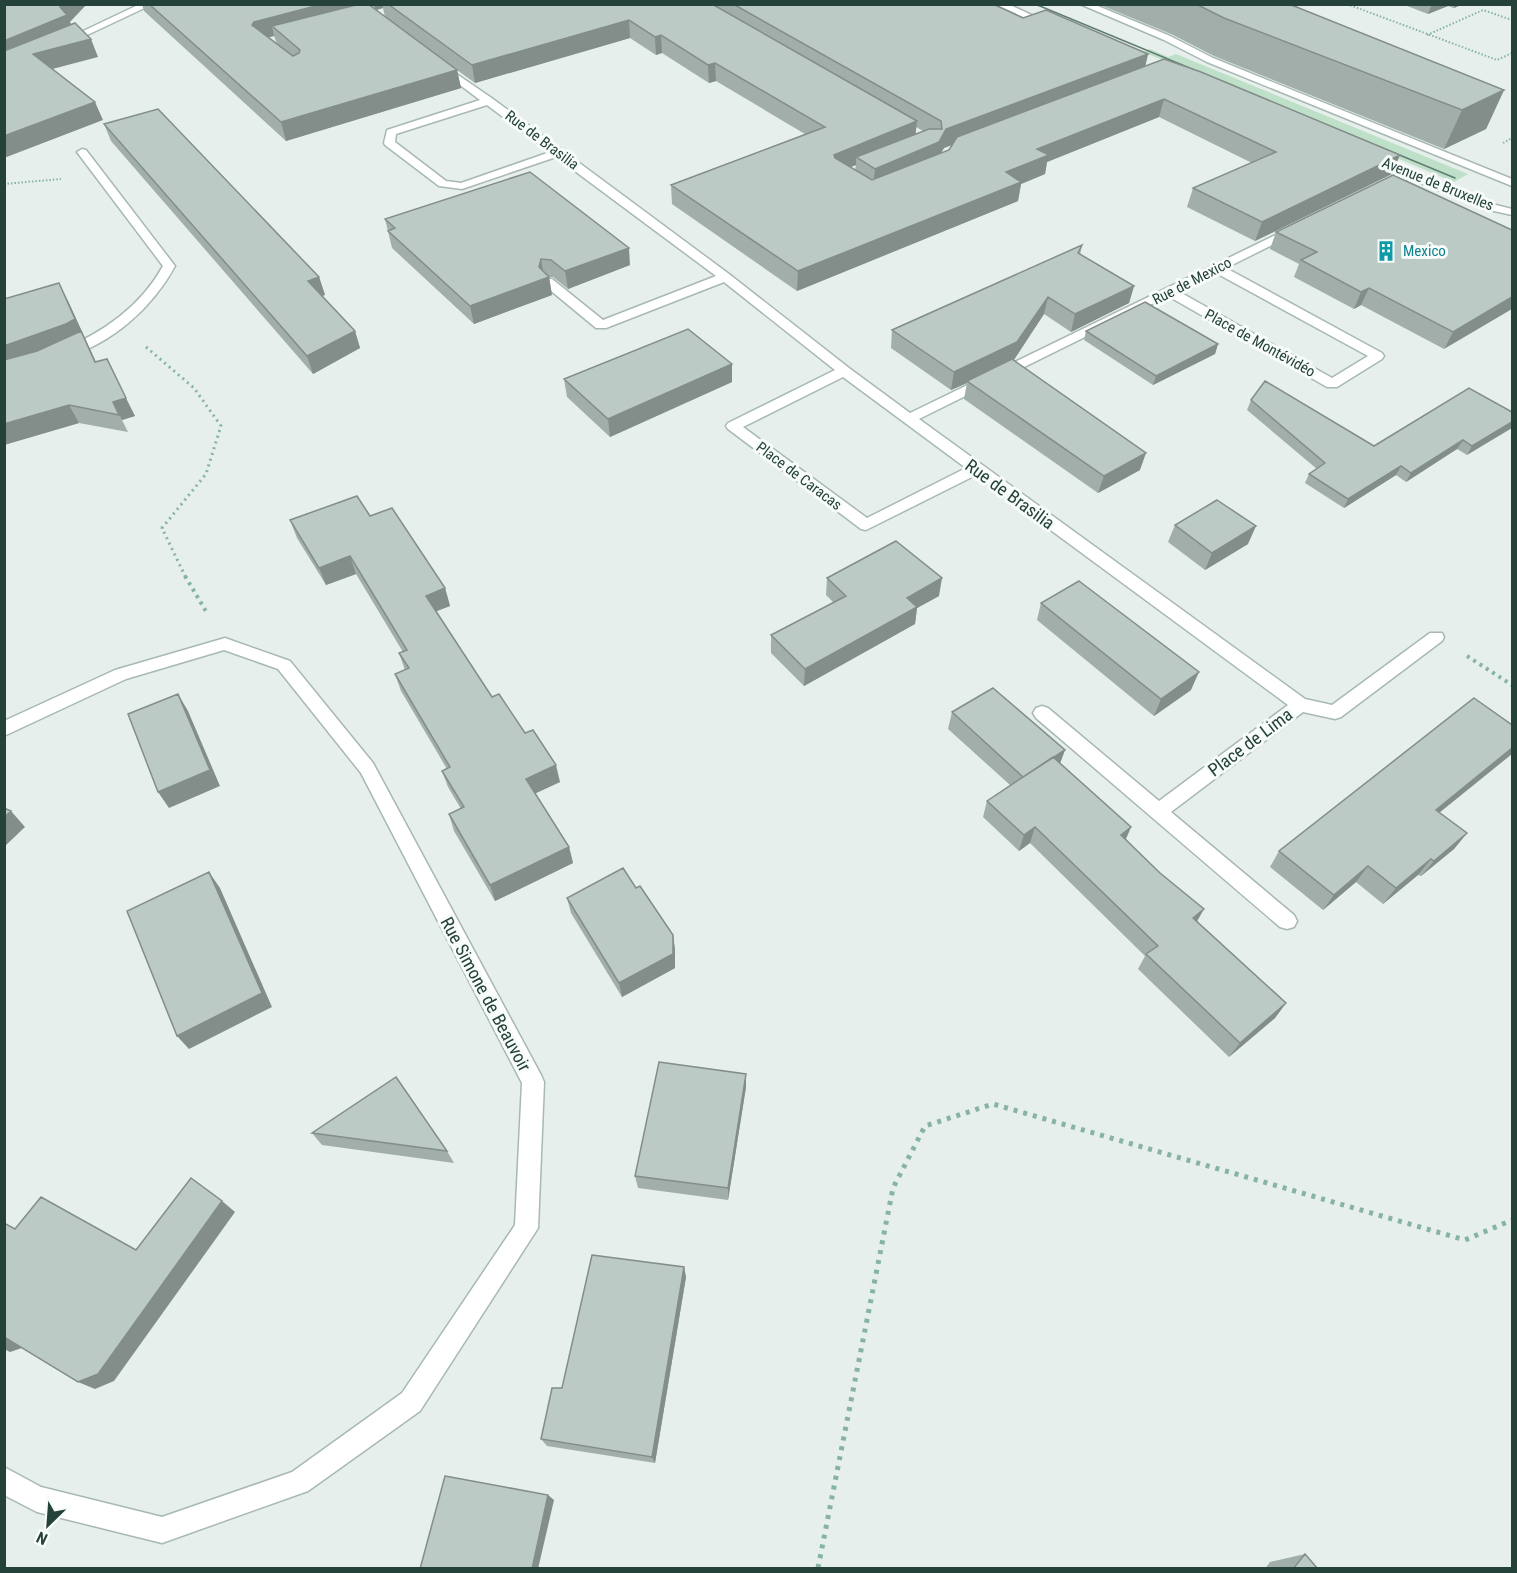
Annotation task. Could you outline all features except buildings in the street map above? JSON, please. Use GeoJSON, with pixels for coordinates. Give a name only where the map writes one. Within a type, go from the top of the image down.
{"type":"FeatureCollection","features":[{"type":"Feature","properties":{"kind":"street"},"geometry":{"type":"LineString","coordinates":[[56,46],[149,4]]}},
{"type":"Feature","properties":{"kind":"street"},"geometry":{"type":"LineString","coordinates":[[999,4],[1065,32]]}},
{"type":"Feature","properties":{"kind":"street","name":"Avenue de Bruxelles"},"geometry":{"type":"LineString","coordinates":[[1084,4],[1167,38],[1210,60],[1512,183]]}},
{"type":"Feature","properties":{"kind":"street","name":"Rue de Brasilia"},"geometry":{"type":"LineString","coordinates":[[431,59],[725,277],[844,371],[910,418],[975,469],[1300,705]]}},
{"type":"Feature","properties":{"kind":"street"},"geometry":{"type":"LineString","coordinates":[[489,101],[391,132],[389,143],[443,184],[462,186],[558,153]]}},
{"type":"Feature","properties":{"kind":"street"},"geometry":{"type":"LineString","coordinates":[[53,358],[81,347],[118,323],[152,294],[169,266],[82,152]]}},
{"type":"Feature","properties":{"kind":"street","name":"Avenue de Bruxelles"},"geometry":{"type":"LineString","coordinates":[[1387,164],[1480,204],[1512,212]]}},
{"type":"Feature","properties":{"kind":"street"},"geometry":{"type":"LineString","coordinates":[[1368,194],[1409,173]]}},
{"type":"Feature","properties":{"kind":"street","name":"Rue de Mexico"},"geometry":{"type":"LineString","coordinates":[[910,418],[1303,226]]}},
{"type":"Feature","properties":{"kind":"street","name":"Place de Montévidéo"},"geometry":{"type":"LineString","coordinates":[[1170,292],[1332,384],[1377,356],[1217,268]]}},
{"type":"Feature","properties":{"kind":"street"},"geometry":{"type":"LineString","coordinates":[[549,282],[602,325],[725,277]]}},
{"type":"Feature","properties":{"kind":"street","name":"Place de Caracas"},"geometry":{"type":"LineString","coordinates":[[844,371],[733,426],[866,525],[975,469]]}},
{"type":"Feature","properties":{"kind":"street","name":"Place de Lima"},"geometry":{"type":"LineString","coordinates":[[1158,812],[1300,705],[1335,712],[1436,637]]}},
{"type":"Feature","properties":{"kind":"street"},"geometry":{"type":"LineString","coordinates":[[4,729],[122,674],[225,644]]}},
{"type":"Feature","properties":{"kind":"street","name":"Rue Simone de Beauvoir"},"geometry":{"type":"LineString","coordinates":[[4,1480],[38,1499],[162,1530],[299,1482],[411,1402],[526,1228],[533,1082],[368,768],[284,664],[225,644]]}},
{"type":"Feature","properties":{"kind":"street"},"geometry":{"type":"LineString","coordinates":[[1042,713],[1287,921]]}},
{"type":"Feature","properties":{"kind":"path"},"geometry":{"type":"LineString","coordinates":[[1347,4],[1497,60],[1512,52]]}},
{"type":"Feature","properties":{"kind":"path"},"geometry":{"type":"LineString","coordinates":[[1426,35],[1483,10],[1512,20]]}},
{"type":"Feature","properties":{"kind":"path"},"geometry":{"type":"LineString","coordinates":[[4,184],[100,176]]}},
{"type":"Feature","properties":{"kind":"path"},"geometry":{"type":"LineString","coordinates":[[118,323],[194,388],[221,426],[206,474],[162,528],[180,568],[225,644]]}},
{"type":"Feature","properties":{"kind":"path"},"geometry":{"type":"LineString","coordinates":[[1436,637],[1512,685]]}},
{"type":"Feature","properties":{"kind":"path"},"geometry":{"type":"LineString","coordinates":[[818,1569],[892,1188],[925,1126],[993,1104],[1465,1240],[1512,1220]]}},
{"type":"Feature","properties":{"kind":"green space"},"geometry":{"type":"Polygon","coordinates":[[[1150,49],[1168,57],[1176,54],[1468,174],[1454,182],[1143,52],[1150,49]]]}},
{"type":"Feature","properties":{"kind":"tram line"},"geometry":{"type":"LineString","coordinates":[[1035,4],[1455,178]]}},
{"type":"Feature","properties":{"kind":"place","name":"Mexico"},"geometry":{"type":"Point","coordinates":[1386,251]}}]}
